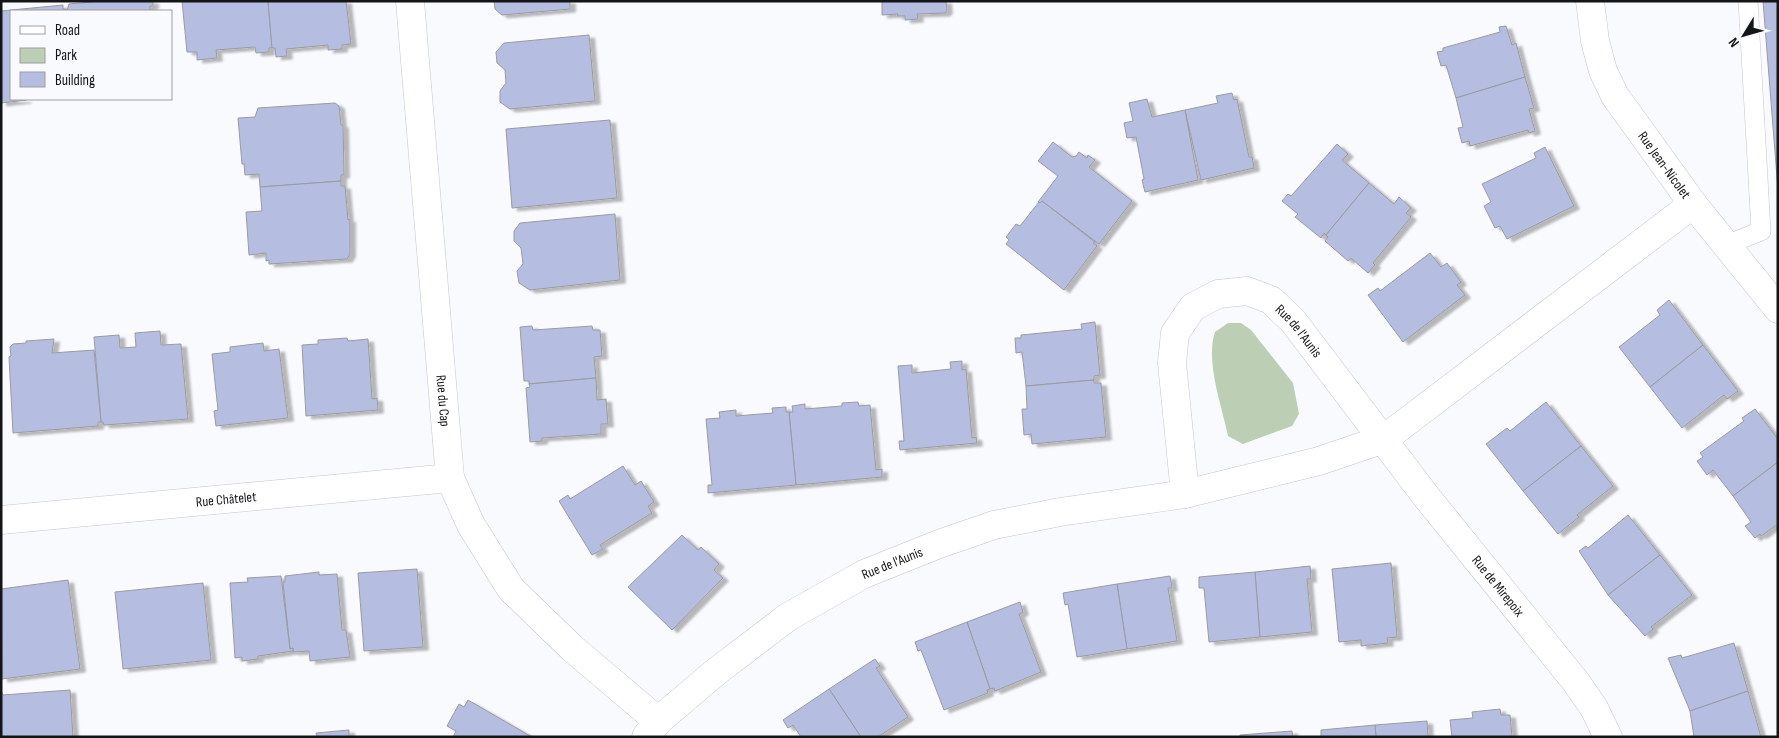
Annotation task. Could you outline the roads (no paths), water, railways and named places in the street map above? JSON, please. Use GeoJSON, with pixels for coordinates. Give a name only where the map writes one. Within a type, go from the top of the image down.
{"type":"FeatureCollection","features":[{"type":"Feature","properties":{"kind":"street","name":"Rue du Cap"},"geometry":{"type":"LineString","coordinates":[[410,1],[450,478],[471,525],[511,589],[652,729]]}},
{"type":"Feature","properties":{"kind":"street","name":"Rue Jean-Nicolet"},"geometry":{"type":"LineString","coordinates":[[1590,1],[1596,42],[1604,71],[1615,96],[1692,204],[1778,309]]}},
{"type":"Feature","properties":{"kind":"street","name":"Rue de l'Aunis"},"geometry":{"type":"LineString","coordinates":[[652,729],[717,671],[788,617],[864,574],[939,544],[994,525],[1060,512],[1185,494],[1319,461],[1384,439],[1692,204]]}},
{"type":"Feature","properties":{"kind":"street","name":"Rue de l'Aunis"},"geometry":{"type":"LineString","coordinates":[[1185,494],[1172,362],[1176,333],[1192,307],[1218,294],[1247,291],[1271,300],[1292,320],[1384,439]]}},
{"type":"Feature","properties":{"kind":"street","name":"Rue de Mirepoix"},"geometry":{"type":"LineString","coordinates":[[1384,439],[1576,682],[1594,708],[1608,737]]}},
{"type":"Feature","properties":{"kind":"street","name":"Rue Châtelet"},"geometry":{"type":"LineString","coordinates":[[1,520],[450,478]]}},
{"type":"Feature","properties":{"kind":"lane"},"geometry":{"type":"LineString","coordinates":[[1726,245],[1769,230],[1748,1]]}}]}
